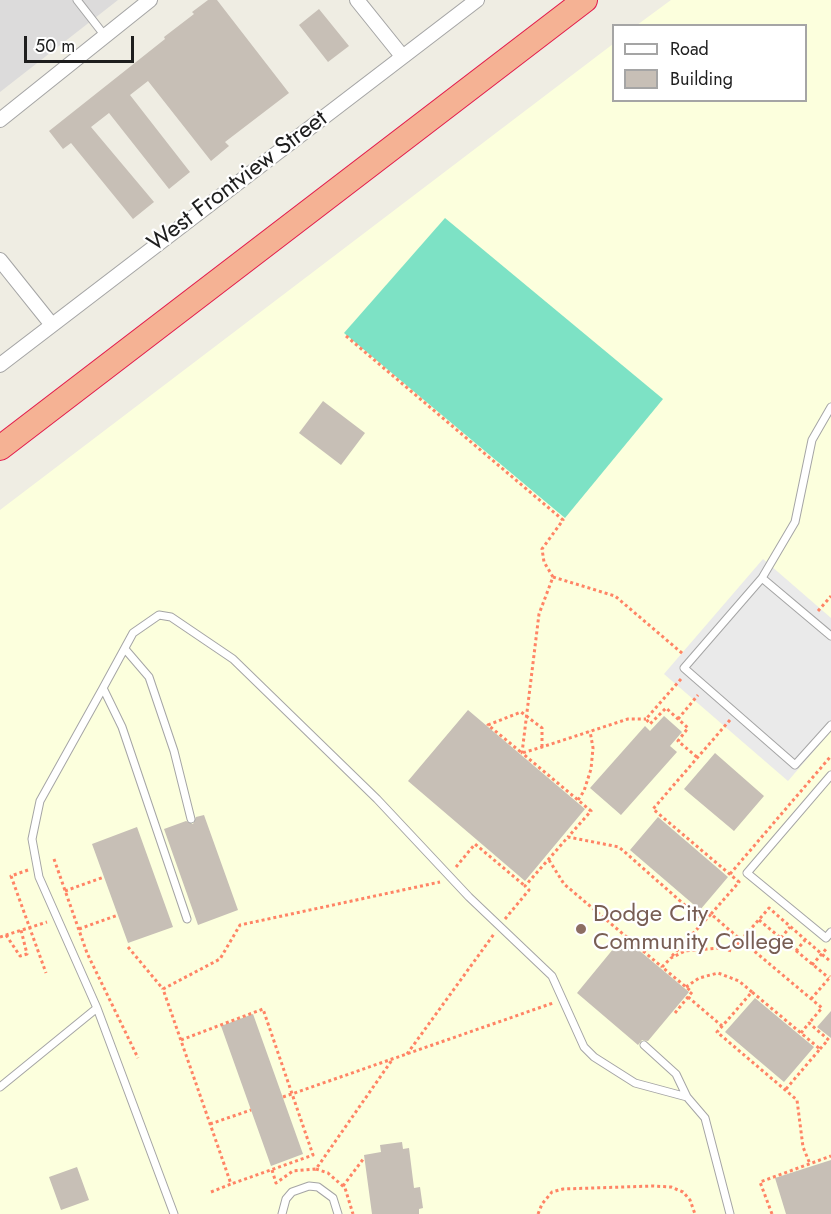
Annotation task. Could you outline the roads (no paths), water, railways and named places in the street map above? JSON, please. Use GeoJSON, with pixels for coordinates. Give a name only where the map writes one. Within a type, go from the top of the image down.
{"type":"FeatureCollection","features":[{"type":"Feature","properties":{"kind":"highway"},"geometry":{"type":"LineString","coordinates":[[0,447],[585,0]]}},
{"type":"Feature","properties":{"kind":"street"},"geometry":{"type":"LineString","coordinates":[[0,120],[150,0]]}},
{"type":"Feature","properties":{"kind":"street"},"geometry":{"type":"LineString","coordinates":[[357,0],[402,56]]}},
{"type":"Feature","properties":{"kind":"street","name":"West Frontview Street"},"geometry":{"type":"LineString","coordinates":[[0,365],[477,0]]}},
{"type":"Feature","properties":{"kind":"street"},"geometry":{"type":"LineString","coordinates":[[0,260],[52,325]]}},
{"type":"Feature","properties":{"kind":"lane"},"geometry":{"type":"LineString","coordinates":[[77,0],[106,36]]}},
{"type":"Feature","properties":{"kind":"lane"},"geometry":{"type":"LineString","coordinates":[[831,407],[812,440],[795,522],[762,578],[684,668],[795,765],[831,725]]}},
{"type":"Feature","properties":{"kind":"lane"},"geometry":{"type":"LineString","coordinates":[[762,578],[831,636]]}},
{"type":"Feature","properties":{"kind":"lane"},"geometry":{"type":"LineString","coordinates":[[174,1214],[97,1008],[57,919],[37,867],[32,839],[40,801],[133,633],[159,615],[171,617],[233,660],[377,799],[449,876],[552,976],[584,1047],[608,1068],[635,1083],[687,1097]]}},
{"type":"Feature","properties":{"kind":"lane"},"geometry":{"type":"LineString","coordinates":[[125,649],[149,677],[174,751],[191,819]]}},
{"type":"Feature","properties":{"kind":"lane"},"geometry":{"type":"LineString","coordinates":[[103,688],[122,727],[187,919]]}},
{"type":"Feature","properties":{"kind":"lane"},"geometry":{"type":"LineString","coordinates":[[831,775],[747,873],[826,938],[831,932]]}},
{"type":"Feature","properties":{"kind":"lane"},"geometry":{"type":"LineString","coordinates":[[0,1087],[97,1008]]}},
{"type":"Feature","properties":{"kind":"lane"},"geometry":{"type":"LineString","coordinates":[[644,1045],[676,1074],[687,1097],[705,1118],[730,1214]]}},
{"type":"Feature","properties":{"kind":"lane"},"geometry":{"type":"LineString","coordinates":[[282,1214],[286,1199],[292,1192],[309,1186],[318,1187],[333,1198],[338,1214]]}},
{"type":"Feature","properties":{"kind":"place","name":"Dodge City Community College"},"geometry":{"type":"Point","coordinates":[581,929]}}]}
